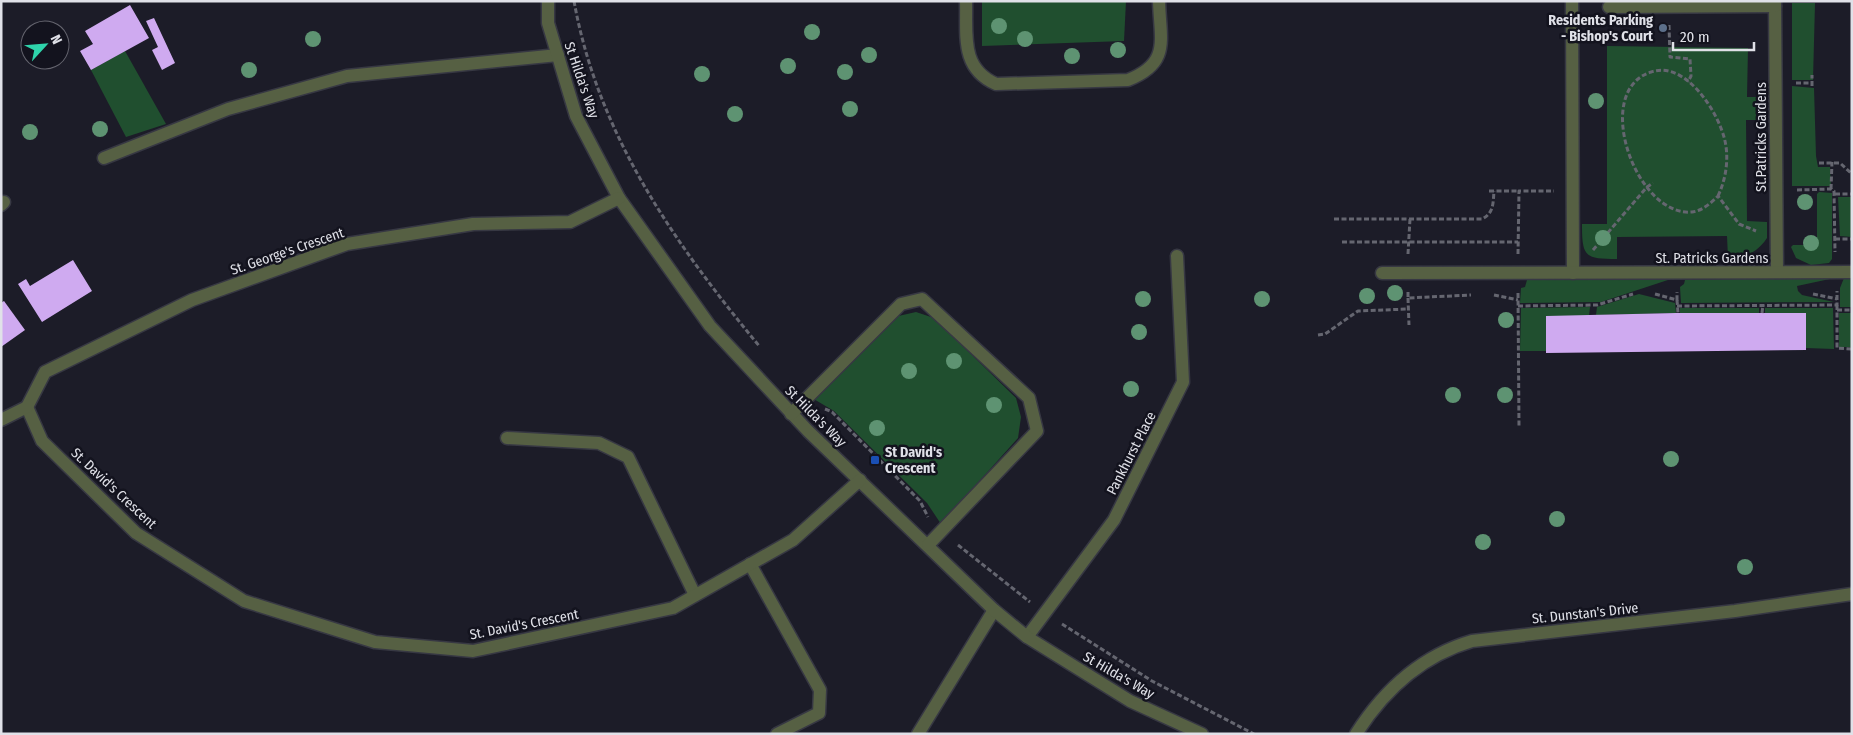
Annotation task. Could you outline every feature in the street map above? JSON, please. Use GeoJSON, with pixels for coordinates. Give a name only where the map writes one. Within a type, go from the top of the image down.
{"type":"FeatureCollection","features":[{"type":"Feature","properties":{"kind":"street","name":"St Hilda's Way"},"geometry":{"type":"LineString","coordinates":[[548,1],[548,23],[576,116],[619,198],[710,326],[791,414],[994,610],[1027,638],[1130,701],[1202,734]]}},
{"type":"Feature","properties":{"kind":"street"},"geometry":{"type":"LineString","coordinates":[[966,1],[967,51],[973,66],[984,78],[996,84],[1128,80],[1143,74],[1152,67],[1160,53],[1159,1]]}},
{"type":"Feature","properties":{"kind":"street"},"geometry":{"type":"LineString","coordinates":[[1572,1],[1573,273]]}},
{"type":"Feature","properties":{"kind":"street"},"geometry":{"type":"LineString","coordinates":[[1609,7],[1775,4]]}},
{"type":"Feature","properties":{"kind":"street","name":"St.Patricks Gardens"},"geometry":{"type":"LineString","coordinates":[[1775,4],[1777,272]]}},
{"type":"Feature","properties":{"kind":"street"},"geometry":{"type":"LineString","coordinates":[[104,158],[228,109],[347,76],[558,54]]}},
{"type":"Feature","properties":{"kind":"street","name":"St. George's Crescent"},"geometry":{"type":"LineString","coordinates":[[28,407],[45,372],[192,300],[347,244],[473,224],[570,222],[619,198]]}},
{"type":"Feature","properties":{"kind":"street","name":"Pankhurst Place"},"geometry":{"type":"LineString","coordinates":[[1027,638],[1114,520],[1183,382],[1177,256]]}},
{"type":"Feature","properties":{"kind":"street","name":"St. Patricks Gardens"},"geometry":{"type":"LineString","coordinates":[[1382,273],[1843,272]]}},
{"type":"Feature","properties":{"kind":"street"},"geometry":{"type":"LineString","coordinates":[[791,414],[901,304],[922,298],[1030,398],[1036,431],[928,545]]}},
{"type":"Feature","properties":{"kind":"street"},"geometry":{"type":"LineString","coordinates":[[1,420],[28,407]]}},
{"type":"Feature","properties":{"kind":"street","name":"St. David's Crescent"},"geometry":{"type":"LineString","coordinates":[[28,407],[42,441],[136,533],[244,601],[375,642],[473,652],[673,608],[794,540],[860,480]]}},
{"type":"Feature","properties":{"kind":"street"},"geometry":{"type":"LineString","coordinates":[[507,438],[599,442],[628,457],[695,596]]}},
{"type":"Feature","properties":{"kind":"street"},"geometry":{"type":"LineString","coordinates":[[750,564],[820,690],[819,712],[777,734]]}},
{"type":"Feature","properties":{"kind":"street","name":"St. Dunstan's Drive"},"geometry":{"type":"LineString","coordinates":[[1356,734],[1386,694],[1404,676],[1437,655],[1472,641],[1736,611],[1852,594]]}},
{"type":"Feature","properties":{"kind":"street"},"geometry":{"type":"LineString","coordinates":[[918,734],[994,610]]}},
{"type":"Feature","properties":{"kind":"path"},"geometry":{"type":"LineString","coordinates":[[574,1],[589,69],[604,109],[630,164],[665,222],[728,309],[762,349]]}},
{"type":"Feature","properties":{"kind":"path"},"geometry":{"type":"LineString","coordinates":[[1669,55],[1670,58],[1690,59],[1691,76],[1688,82]]}},
{"type":"Feature","properties":{"kind":"path"},"geometry":{"type":"LineString","coordinates":[[1654,71],[1670,73],[1695,86],[1712,110],[1725,142],[1725,175],[1718,196],[1694,212],[1684,211],[1665,204],[1647,187],[1633,164],[1625,141],[1624,106],[1629,89],[1640,77],[1654,71]]}},
{"type":"Feature","properties":{"kind":"path"},"geometry":{"type":"LineString","coordinates":[[1790,83],[1813,84],[1812,75]]}},
{"type":"Feature","properties":{"kind":"path"},"geometry":{"type":"LineString","coordinates":[[1832,162],[1831,189],[1835,194],[1835,239],[1843,272],[1841,281],[1837,282],[1837,348],[1852,349]]}},
{"type":"Feature","properties":{"kind":"path"},"geometry":{"type":"LineString","coordinates":[[1819,163],[1840,163],[1852,174]]}},
{"type":"Feature","properties":{"kind":"path"},"geometry":{"type":"LineString","coordinates":[[1573,273],[1647,187],[1653,183]]}},
{"type":"Feature","properties":{"kind":"path"},"geometry":{"type":"LineString","coordinates":[[1792,190],[1831,189]]}},
{"type":"Feature","properties":{"kind":"path"},"geometry":{"type":"LineString","coordinates":[[1489,191],[1572,192]]}},
{"type":"Feature","properties":{"kind":"path"},"geometry":{"type":"LineString","coordinates":[[1334,219],[1482,219],[1488,216],[1493,207],[1494,191]]}},
{"type":"Feature","properties":{"kind":"path"},"geometry":{"type":"LineString","coordinates":[[1518,191],[1518,428]]}},
{"type":"Feature","properties":{"kind":"path"},"geometry":{"type":"LineString","coordinates":[[1835,194],[1852,194]]}},
{"type":"Feature","properties":{"kind":"path"},"geometry":{"type":"LineString","coordinates":[[1718,196],[1742,227],[1758,231],[1777,232]]}},
{"type":"Feature","properties":{"kind":"path"},"geometry":{"type":"LineString","coordinates":[[1408,242],[1410,219]]}},
{"type":"Feature","properties":{"kind":"path"},"geometry":{"type":"LineString","coordinates":[[1835,239],[1852,239]]}},
{"type":"Feature","properties":{"kind":"path"},"geometry":{"type":"LineString","coordinates":[[1342,242],[1518,242]]}},
{"type":"Feature","properties":{"kind":"path"},"geometry":{"type":"LineString","coordinates":[[1518,306],[1597,305],[1639,292]]}},
{"type":"Feature","properties":{"kind":"path"},"geometry":{"type":"LineString","coordinates":[[1491,294],[1518,300]]}},
{"type":"Feature","properties":{"kind":"path"},"geometry":{"type":"LineString","coordinates":[[1408,298],[1409,325]]}},
{"type":"Feature","properties":{"kind":"path"},"geometry":{"type":"LineString","coordinates":[[1677,300],[1678,314]]}},
{"type":"Feature","properties":{"kind":"path"},"geometry":{"type":"LineString","coordinates":[[1762,313],[1763,305]]}},
{"type":"Feature","properties":{"kind":"path"},"geometry":{"type":"LineString","coordinates":[[1677,306],[1837,305]]}},
{"type":"Feature","properties":{"kind":"path"},"geometry":{"type":"LineString","coordinates":[[1318,335],[1325,334],[1358,311],[1408,309]]}},
{"type":"Feature","properties":{"kind":"path"},"geometry":{"type":"LineString","coordinates":[[1837,310],[1852,310]]}},
{"type":"Feature","properties":{"kind":"path"},"geometry":{"type":"LineString","coordinates":[[806,399],[811,404],[832,412],[920,501],[930,520],[1045,613],[1152,681],[1254,734]]}},
{"type":"Feature","properties":{"kind":"green space"},"geometry":{"type":"Polygon","coordinates":[[[982,1],[1126,1],[1124,41],[982,46],[982,1]]]}},
{"type":"Feature","properties":{"kind":"green space"},"geometry":{"type":"Polygon","coordinates":[[[1792,3],[1815,3],[1813,80],[1792,80],[1792,3]]]}},
{"type":"Feature","properties":{"kind":"green space"},"geometry":{"type":"Polygon","coordinates":[[[1607,46],[1748,48],[1747,97],[1767,97],[1767,120],[1746,120],[1747,221],[1767,222],[1767,238],[1755,251],[1740,257],[1728,258],[1727,236],[1617,237],[1617,259],[1592,257],[1585,250],[1582,224],[1607,224],[1607,46]]]}},
{"type":"Feature","properties":{"kind":"green space"},"geometry":{"type":"Polygon","coordinates":[[[125,51],[166,124],[126,137],[91,70],[125,51]]]}},
{"type":"Feature","properties":{"kind":"green space"},"geometry":{"type":"Polygon","coordinates":[[[1792,86],[1814,88],[1816,156],[1818,167],[1830,167],[1831,186],[1792,186],[1792,86]]]}},
{"type":"Feature","properties":{"kind":"green space"},"geometry":{"type":"Polygon","coordinates":[[[1819,192],[1832,193],[1832,259],[1829,263],[1811,265],[1796,258],[1791,247],[1793,245],[1817,245],[1817,194],[1819,192]]]}},
{"type":"Feature","properties":{"kind":"green space"},"geometry":{"type":"Polygon","coordinates":[[[1838,197],[1852,197],[1852,237],[1840,236],[1838,197]]]}},
{"type":"Feature","properties":{"kind":"green space"},"geometry":{"type":"Polygon","coordinates":[[[1839,277],[1797,286],[1798,291],[1802,295],[1834,302],[1681,303],[1680,287],[1684,284],[1685,280],[1839,277]]]}},
{"type":"Feature","properties":{"kind":"green space"},"geometry":{"type":"Polygon","coordinates":[[[1674,278],[1601,302],[1520,303],[1521,288],[1525,287],[1527,280],[1674,278]]]}},
{"type":"Feature","properties":{"kind":"green space"},"geometry":{"type":"Polygon","coordinates":[[[1844,278],[1852,278],[1852,307],[1840,307],[1840,288],[1844,278]]]}},
{"type":"Feature","properties":{"kind":"green space"},"geometry":{"type":"Polygon","coordinates":[[[1639,294],[1675,303],[1676,313],[1596,315],[1597,307],[1639,294]]]}},
{"type":"Feature","properties":{"kind":"green space"},"geometry":{"type":"Polygon","coordinates":[[[1590,307],[1589,316],[1547,351],[1520,351],[1521,308],[1590,307]]]}},
{"type":"Feature","properties":{"kind":"green space"},"geometry":{"type":"Polygon","coordinates":[[[1680,308],[1759,308],[1759,313],[1680,313],[1680,308]]]}},
{"type":"Feature","properties":{"kind":"green space"},"geometry":{"type":"Polygon","coordinates":[[[1765,308],[1833,308],[1834,349],[1806,348],[1805,313],[1765,313],[1765,308]]]}},
{"type":"Feature","properties":{"kind":"green space"},"geometry":{"type":"Polygon","coordinates":[[[916,312],[934,318],[1016,398],[1021,417],[1018,438],[941,524],[927,503],[834,411],[812,398],[894,317],[916,312]]]}},
{"type":"Feature","properties":{"kind":"green space"},"geometry":{"type":"Polygon","coordinates":[[[1839,313],[1852,313],[1852,347],[1839,347],[1839,313]]]}},
{"type":"Feature","properties":{"kind":"building"},"geometry":{"type":"Polygon","coordinates":[[[130,5],[149,38],[91,70],[80,51],[93,44],[85,31],[130,5]]]}},
{"type":"Feature","properties":{"kind":"building"},"geometry":{"type":"Polygon","coordinates":[[[154,18],[175,63],[162,70],[152,50],[158,47],[146,21],[154,18]]]}},
{"type":"Feature","properties":{"kind":"building"},"geometry":{"type":"Polygon","coordinates":[[[73,260],[92,291],[42,322],[18,284],[26,279],[30,286],[73,260]]]}},
{"type":"Feature","properties":{"kind":"building"},"geometry":{"type":"Polygon","coordinates":[[[4,301],[25,330],[1,347],[1,303],[4,301]]]}},
{"type":"Feature","properties":{"kind":"building"},"geometry":{"type":"Polygon","coordinates":[[[1806,313],[1806,350],[1546,353],[1546,316],[1806,313]]]}},
{"type":"Feature","properties":{"kind":"place","name":"Residents Parking - Bishop's Court"},"geometry":{"type":"Point","coordinates":[1663,28]}},
{"type":"Feature","properties":{"kind":"place","name":"St David's Crescent"},"geometry":{"type":"Point","coordinates":[875,460]}}]}
